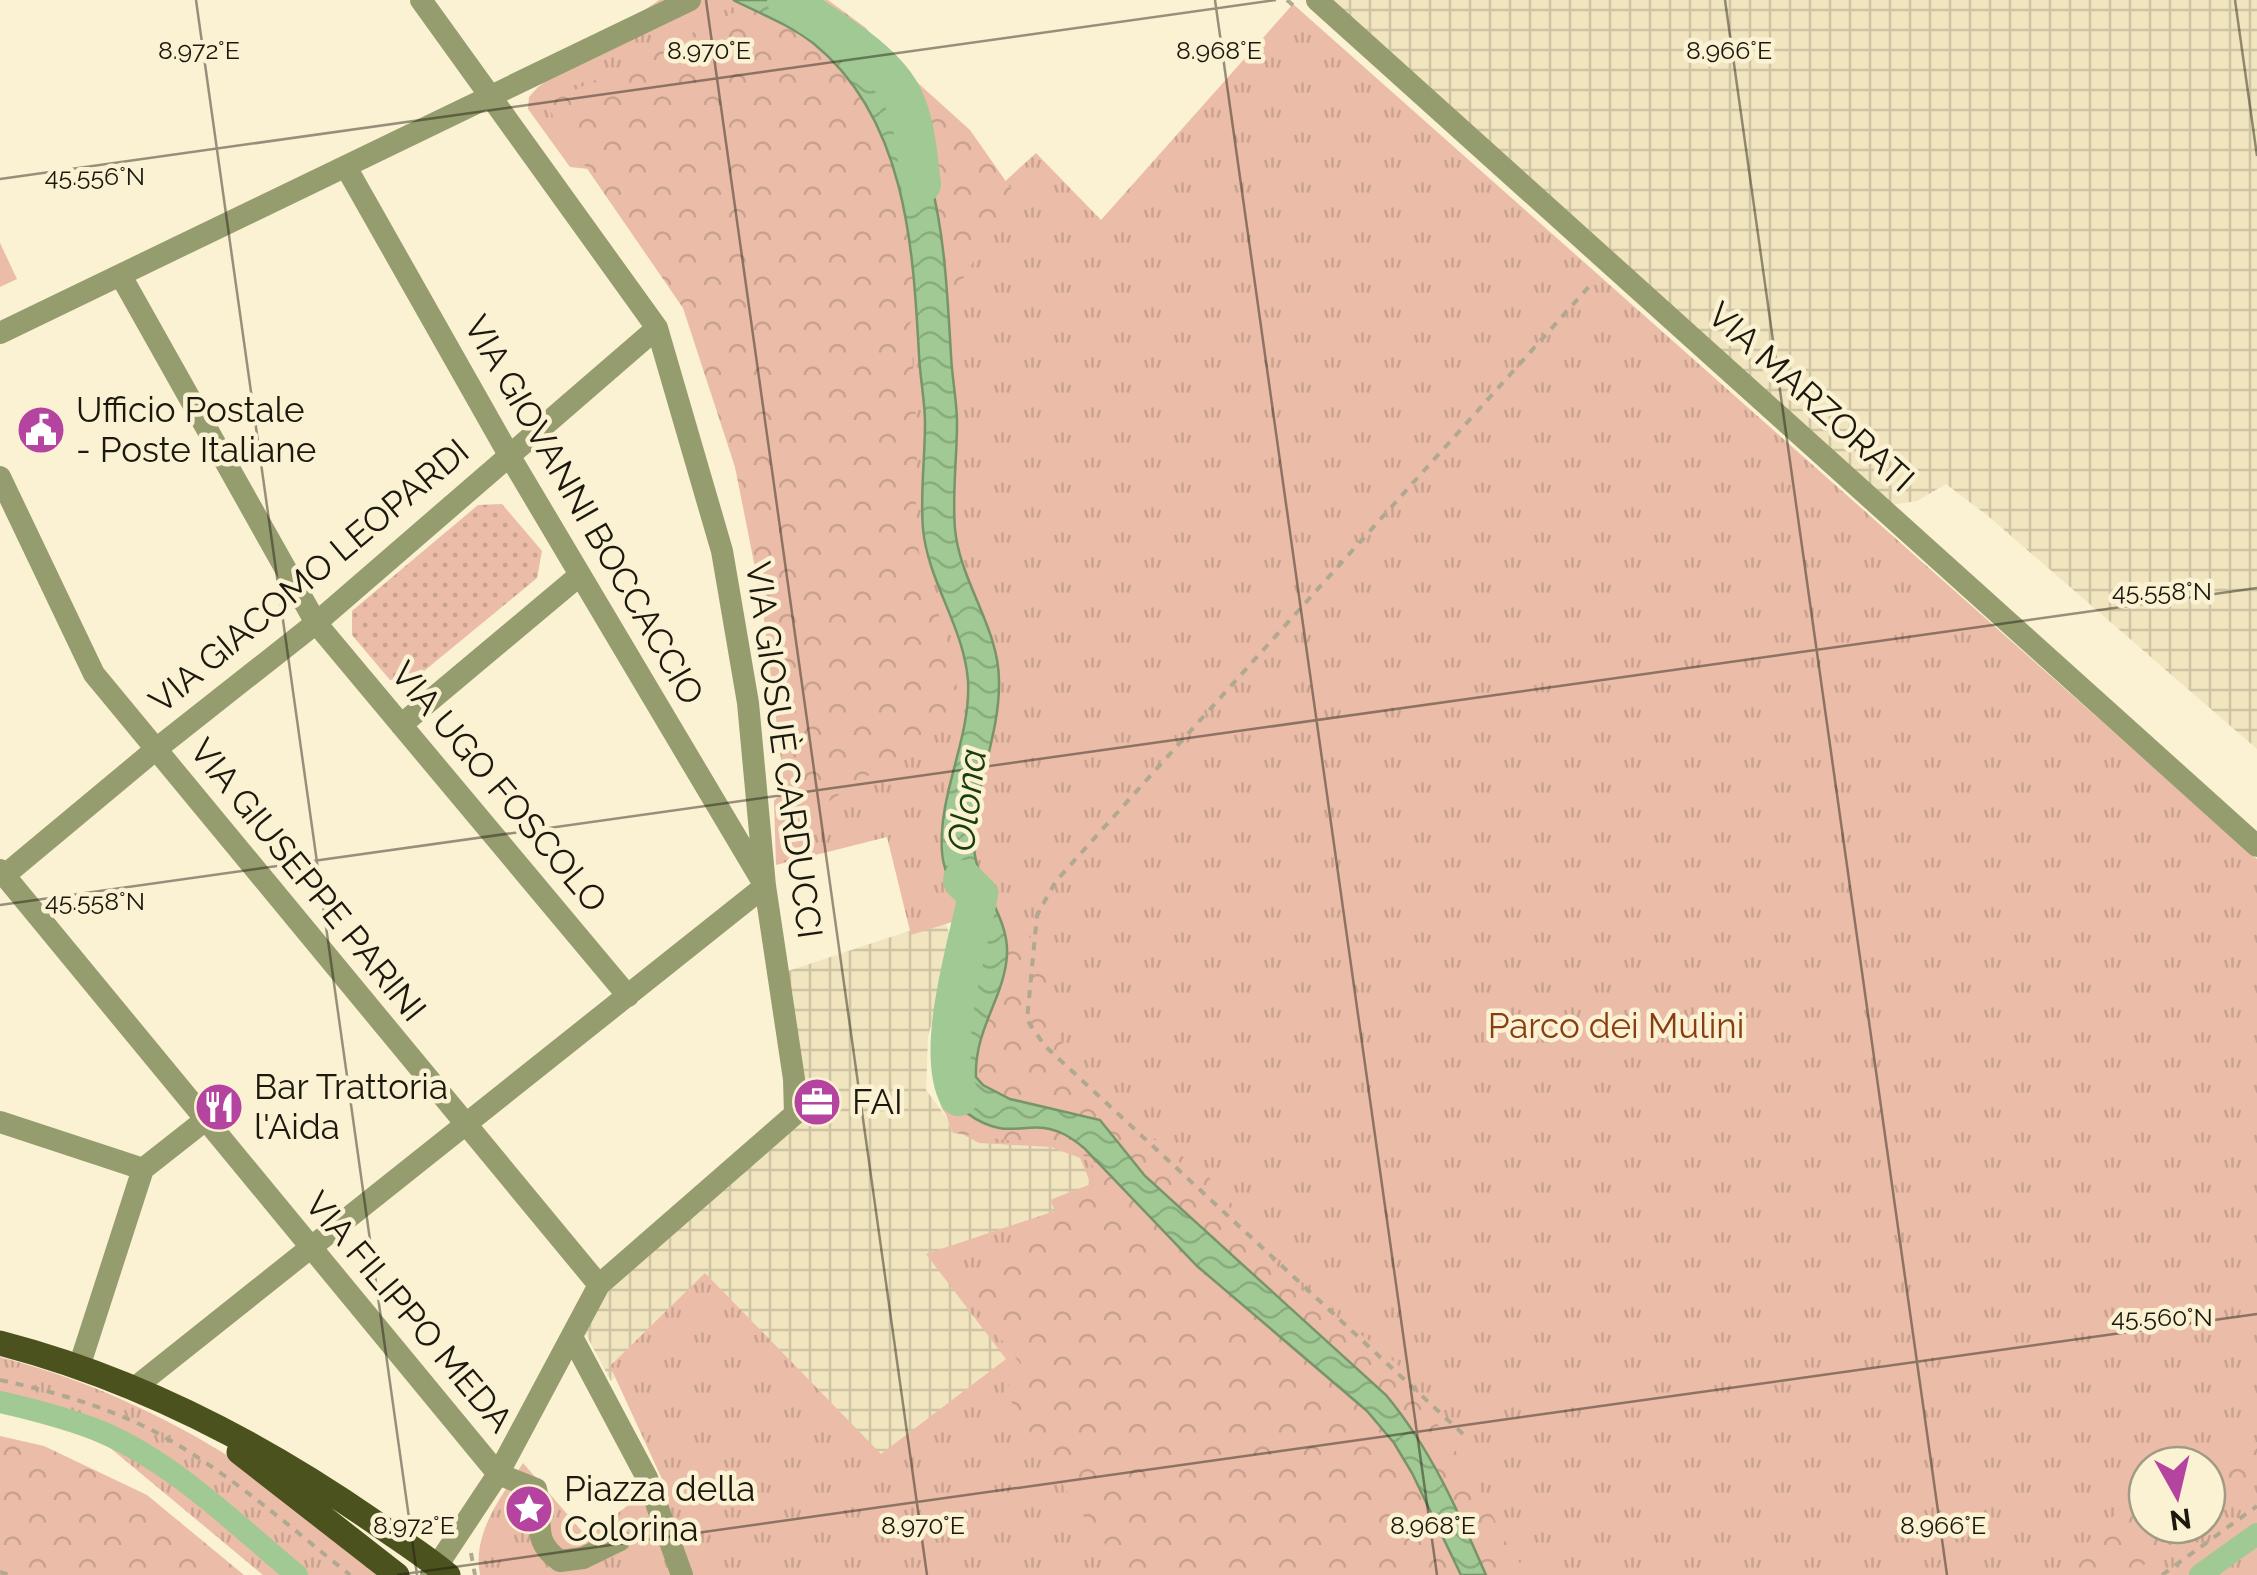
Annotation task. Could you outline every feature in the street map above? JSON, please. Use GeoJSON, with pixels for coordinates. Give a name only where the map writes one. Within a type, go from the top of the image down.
{"type":"FeatureCollection","features":[{"type":"Feature","properties":{"kind":"main road"},"geometry":{"type":"LineString","coordinates":[[0,1343],[134,1388],[245,1440],[290,1465],[439,1572]]}},
{"type":"Feature","properties":{"kind":"main road"},"geometry":{"type":"LineString","coordinates":[[163,1403],[240,1452],[397,1575]]}},
{"type":"Feature","properties":{"kind":"street","name":"VIA GIOSUÈ CARDUCCI"},"geometry":{"type":"LineString","coordinates":[[421,0],[657,328],[722,551],[748,704],[765,886],[794,1079],[795,1114],[599,1285]]}},
{"type":"Feature","properties":{"kind":"street"},"geometry":{"type":"LineString","coordinates":[[0,333],[690,0]]}},
{"type":"Feature","properties":{"kind":"street","name":"VIA MARZORATI"},"geometry":{"type":"LineString","coordinates":[[1317,0],[2257,846]]}},
{"type":"Feature","properties":{"kind":"street","name":"VIA GIOVANNI BOCCACCIO"},"geometry":{"type":"LineString","coordinates":[[346,167],[508,456],[765,886]]}},
{"type":"Feature","properties":{"kind":"street","name":"VIA UGO FOSCOLO"},"geometry":{"type":"LineString","coordinates":[[121,276],[316,622],[628,996]]}},
{"type":"Feature","properties":{"kind":"street","name":"VIA GIACOMO LEOPARDI"},"geometry":{"type":"LineString","coordinates":[[2,873],[316,622],[657,328]]}},
{"type":"Feature","properties":{"kind":"street","name":"VIA GIUSEPPE PARINI"},"geometry":{"type":"LineString","coordinates":[[0,477],[94,674],[599,1285]]}},
{"type":"Feature","properties":{"kind":"street"},"geometry":{"type":"LineString","coordinates":[[401,724],[580,575]]}},
{"type":"Feature","properties":{"kind":"street","name":"VIA FILIPPO MEDA"},"geometry":{"type":"LineString","coordinates":[[2,873],[498,1474],[536,1490],[542,1509],[539,1535],[544,1550],[560,1561],[583,1558],[620,1540]]}},
{"type":"Feature","properties":{"kind":"street"},"geometry":{"type":"LineString","coordinates":[[134,1388],[765,886]]}},
{"type":"Feature","properties":{"kind":"street"},"geometry":{"type":"LineString","coordinates":[[80,1367],[143,1170],[204,1121]]}},
{"type":"Feature","properties":{"kind":"street"},"geometry":{"type":"LineString","coordinates":[[0,1122],[143,1170]]}},
{"type":"Feature","properties":{"kind":"street"},"geometry":{"type":"LineString","coordinates":[[439,1572],[498,1474],[599,1285]]}},
{"type":"Feature","properties":{"kind":"street"},"geometry":{"type":"LineString","coordinates":[[572,1336],[647,1478],[682,1575]]}},
{"type":"Feature","properties":{"kind":"path"},"geometry":{"type":"LineString","coordinates":[[1463,1434],[1044,1046],[1026,1020],[1037,914],[1056,882],[1611,262]]}},
{"type":"Feature","properties":{"kind":"path"},"geometry":{"type":"LineString","coordinates":[[0,1380],[87,1404],[157,1433],[216,1470],[350,1575]]}},
{"type":"Feature","properties":{"kind":"path"},"geometry":{"type":"LineString","coordinates":[[2162,1575],[2257,1506]]}},
{"type":"Feature","properties":{"kind":"path"},"geometry":{"type":"LineString","coordinates":[[0,1572],[10,1575]]}},
{"type":"Feature","properties":{"kind":"shaded area"},"geometry":{"type":"Polygon","coordinates":[[[1321,0],[2257,0],[2257,749],[1946,484],[1917,501],[1891,505],[1321,0]]]}},
{"type":"Feature","properties":{"kind":"shaded area"},"geometry":{"type":"Polygon","coordinates":[[[945,919],[953,949],[928,1036],[926,1090],[953,1133],[1071,1149],[1088,1157],[1102,1183],[1026,1372],[878,1491],[691,1303],[611,1381],[582,1327],[603,1286],[798,1115],[782,973],[945,919]]]}},
{"type":"Feature","properties":{"kind":"green space","name":"Parco dei Mulini"},"geometry":{"type":"Polygon","coordinates":[[[659,0],[828,0],[866,28],[913,84],[964,219],[1036,153],[1101,220],[1293,4],[2257,859],[2257,1575],[480,1575],[484,1530],[523,1463],[587,1537],[662,1479],[610,1366],[705,1273],[881,1454],[1006,1359],[926,1254],[1055,1211],[1050,1200],[1091,1184],[1080,1158],[1051,1147],[979,1143],[960,1133],[942,1109],[934,1050],[967,944],[963,932],[952,922],[911,935],[887,837],[776,865],[774,801],[792,781],[771,617],[741,487],[686,299],[598,170],[570,167],[528,109],[529,97],[659,0]]]}},
{"type":"Feature","properties":{"kind":"green space"},"geometry":{"type":"Polygon","coordinates":[[[760,0],[826,0],[970,130],[1014,193],[960,284],[910,323],[918,545],[951,654],[959,716],[805,817],[790,834],[762,603],[735,467],[683,308],[555,122],[548,103],[760,0]]]}},
{"type":"Feature","properties":{"kind":"green space"},"geometry":{"type":"Polygon","coordinates":[[[0,243],[17,279],[0,287],[0,243]]]}},
{"type":"Feature","properties":{"kind":"green space"},"geometry":{"type":"Polygon","coordinates":[[[502,504],[542,551],[537,578],[418,676],[390,680],[352,635],[352,611],[478,505],[502,504]]]}},
{"type":"Feature","properties":{"kind":"green space"},"geometry":{"type":"Polygon","coordinates":[[[1001,916],[1021,927],[1035,942],[1044,961],[1064,1047],[1087,1085],[1118,1114],[1203,1172],[1226,1196],[1284,1274],[1398,1365],[1473,1477],[1510,1550],[1529,1575],[1133,1575],[1114,1555],[1064,1486],[1004,1390],[1026,1371],[959,1285],[1102,1183],[1088,1158],[1071,1149],[953,1133],[937,1075],[936,1049],[943,999],[970,918],[1001,916]]]}},
{"type":"Feature","properties":{"kind":"green space"},"geometry":{"type":"Polygon","coordinates":[[[0,1357],[58,1374],[164,1420],[262,1476],[406,1575],[263,1575],[73,1417],[0,1398],[0,1357]]]}},
{"type":"Feature","properties":{"kind":"green space"},"geometry":{"type":"Polygon","coordinates":[[[0,1436],[44,1446],[147,1495],[244,1575],[0,1575],[0,1436]]]}},
{"type":"Feature","properties":{"kind":"green space"},"geometry":{"type":"Polygon","coordinates":[[[2257,1442],[2257,1484],[2227,1506],[2227,1455],[2257,1442]]]}},
{"type":"Feature","properties":{"kind":"green space"},"geometry":{"type":"Polygon","coordinates":[[[2127,1502],[2127,1545],[2171,1545],[2130,1575],[2056,1575],[2127,1502]]]}},
{"type":"Feature","properties":{"kind":"water"},"geometry":{"type":"Polygon","coordinates":[[[733,0],[794,0],[830,24],[879,74],[902,109],[932,186],[945,269],[957,415],[955,529],[964,568],[993,642],[999,681],[995,723],[977,805],[974,846],[980,873],[1003,926],[1007,954],[1001,985],[984,1028],[976,1077],[1010,1099],[1100,1120],[1145,1176],[1386,1395],[1430,1459],[1486,1575],[1461,1575],[1412,1473],[1394,1443],[1367,1411],[1197,1266],[1084,1148],[1050,1129],[991,1126],[968,1114],[950,1095],[944,1070],[946,1053],[971,985],[978,950],[973,925],[948,877],[942,852],[945,809],[965,724],[968,681],[960,642],[932,568],[923,529],[925,415],[913,271],[899,186],[868,108],[844,73],[804,36],[733,0]]]}},
{"type":"Feature","properties":{"kind":"waterway","name":"Olona"},"geometry":{"type":"LineString","coordinates":[[787,0],[853,44],[895,85],[911,120],[921,184]]}},
{"type":"Feature","properties":{"kind":"waterway","name":"Olona"},"geometry":{"type":"LineString","coordinates":[[959,1096],[950,1053],[952,1026],[978,895],[963,880]]}},
{"type":"Feature","properties":{"kind":"waterway"},"geometry":{"type":"LineString","coordinates":[[0,1402],[79,1423],[131,1446],[205,1497],[297,1575]]}},
{"type":"Feature","properties":{"kind":"waterway"},"geometry":{"type":"LineString","coordinates":[[2200,1575],[2257,1534]]}},
{"type":"Feature","properties":{"kind":"place","name":"Ufficio Postale - Poste Italiane"},"geometry":{"type":"Point","coordinates":[41,430]}},
{"type":"Feature","properties":{"kind":"place","name":"FAI"},"geometry":{"type":"Point","coordinates":[817,1102]}},
{"type":"Feature","properties":{"kind":"place","name":"Bar Trattoria l'Aida"},"geometry":{"type":"Point","coordinates":[219,1107]}},
{"type":"Feature","properties":{"kind":"place","name":"Piazza della Colorina"},"geometry":{"type":"Point","coordinates":[529,1509]}}]}
